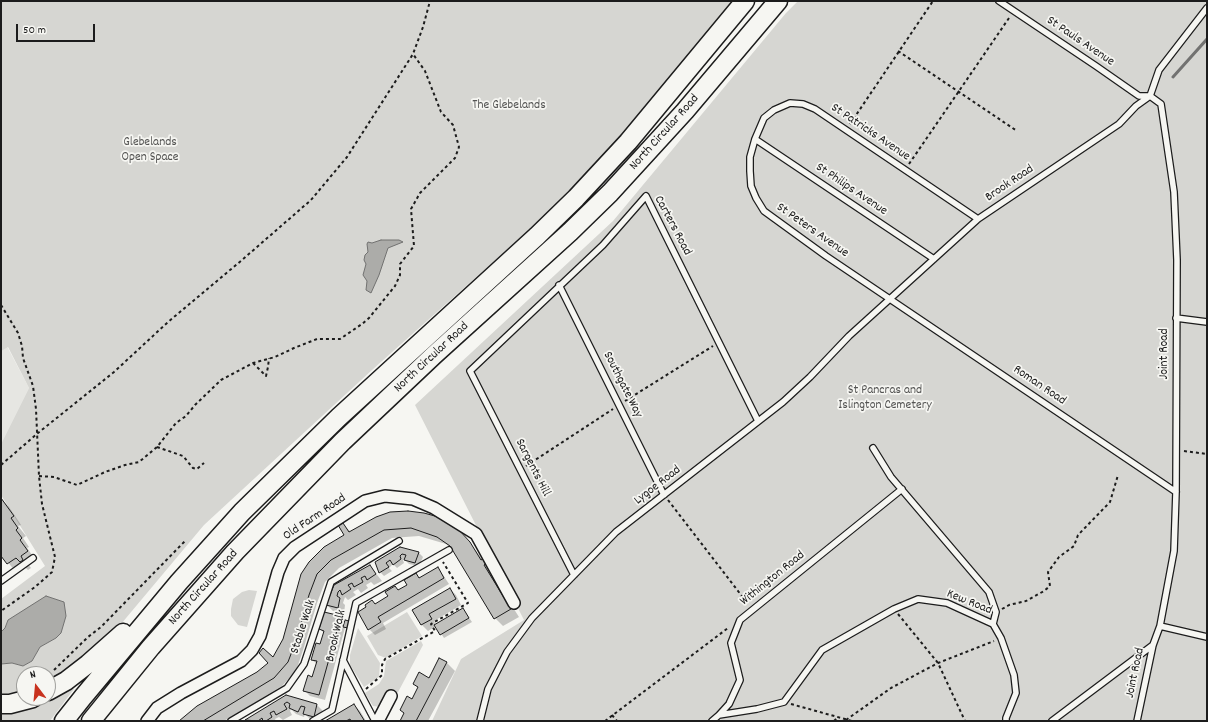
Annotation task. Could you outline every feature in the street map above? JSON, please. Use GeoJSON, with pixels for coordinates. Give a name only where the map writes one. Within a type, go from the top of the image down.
{"type":"FeatureCollection","features":[{"type":"Feature","properties":{"kind":"highway","name":"North Circular Road"},"geometry":{"type":"LineString","coordinates":[[64,721],[179,582],[242,512],[328,427],[537,236],[576,198],[628,142],[745,1]]}},
{"type":"Feature","properties":{"kind":"highway","name":"North Circular Road"},"geometry":{"type":"LineString","coordinates":[[91,721],[151,647],[235,552],[343,441],[434,355],[570,232],[610,193],[686,111],[778,1]]}},
{"type":"Feature","properties":{"kind":"highway"},"geometry":{"type":"LineString","coordinates":[[56,682],[66,681],[98,656],[179,582]]}},
{"type":"Feature","properties":{"kind":"highway"},"geometry":{"type":"LineString","coordinates":[[1,704],[16,702]]}},
{"type":"Feature","properties":{"kind":"street","name":"Old Farm Road"},"geometry":{"type":"LineString","coordinates":[[147,721],[157,708],[181,693],[241,661],[252,650],[260,636],[278,572],[284,558],[295,547],[365,501],[385,496],[413,499],[434,508],[473,536],[514,603]]}},
{"type":"Feature","properties":{"kind":"street"},"geometry":{"type":"LineString","coordinates":[[377,721],[391,696]]}},
{"type":"Feature","properties":{"kind":"lane","name":"St Pauls Avenue"},"geometry":{"type":"LineString","coordinates":[[1000,1],[1139,96],[1150,96]]}},
{"type":"Feature","properties":{"kind":"lane"},"geometry":{"type":"LineString","coordinates":[[1150,96],[1159,70],[1207,8]]}},
{"type":"Feature","properties":{"kind":"lane","name":"Brook Road"},"geometry":{"type":"LineString","coordinates":[[889,299],[978,219],[1119,124],[1136,106],[1150,96]]}},
{"type":"Feature","properties":{"kind":"lane","name":"Joint Road"},"geometry":{"type":"LineString","coordinates":[[1137,721],[1153,645],[1160,626],[1174,551],[1176,492],[1177,260],[1174,192],[1161,104],[1150,96]]}},
{"type":"Feature","properties":{"kind":"lane","name":"St Patricks Avenue"},"geometry":{"type":"LineString","coordinates":[[755,139],[764,118],[774,110],[790,103],[803,104],[815,109],[978,219]]}},
{"type":"Feature","properties":{"kind":"lane","name":"St Philips Avenue"},"geometry":{"type":"LineString","coordinates":[[755,139],[934,259]]}},
{"type":"Feature","properties":{"kind":"lane","name":"St Peters Avenue"},"geometry":{"type":"LineString","coordinates":[[755,139],[750,157],[750,171],[752,186],[756,198],[764,211],[889,299]]}},
{"type":"Feature","properties":{"kind":"lane","name":"Carters Road"},"geometry":{"type":"LineString","coordinates":[[470,371],[559,285],[603,245],[646,196],[758,420]]}},
{"type":"Feature","properties":{"kind":"lane","name":"Southgate Way"},"geometry":{"type":"LineString","coordinates":[[559,285],[664,495]]}},
{"type":"Feature","properties":{"kind":"lane","name":"Lygoe Road"},"geometry":{"type":"LineString","coordinates":[[480,721],[488,689],[507,652],[532,618],[616,532],[783,402],[805,382],[849,336],[889,299]]}},
{"type":"Feature","properties":{"kind":"lane","name":"Roman Road"},"geometry":{"type":"LineString","coordinates":[[889,299],[1176,492]]}},
{"type":"Feature","properties":{"kind":"lane"},"geometry":{"type":"LineString","coordinates":[[1176,318],[1207,322]]}},
{"type":"Feature","properties":{"kind":"lane","name":"Sargents Hill"},"geometry":{"type":"LineString","coordinates":[[470,371],[574,575]]}},
{"type":"Feature","properties":{"kind":"lane"},"geometry":{"type":"LineString","coordinates":[[873,448],[891,477],[961,561],[989,592],[996,612],[993,624]]}},
{"type":"Feature","properties":{"kind":"lane","name":"Withington Road"},"geometry":{"type":"LineString","coordinates":[[712,721],[729,704],[740,680],[730,643],[740,620],[902,489]]}},
{"type":"Feature","properties":{"kind":"lane","name":"Stable Walk"},"geometry":{"type":"LineString","coordinates":[[231,721],[287,688],[304,664],[331,582],[399,541]]}},
{"type":"Feature","properties":{"kind":"lane","name":"Brook Walk"},"geometry":{"type":"LineString","coordinates":[[314,721],[332,710],[356,603],[449,550]]}},
{"type":"Feature","properties":{"kind":"lane"},"geometry":{"type":"LineString","coordinates":[[1,581],[33,558]]}},
{"type":"Feature","properties":{"kind":"lane","name":"Kew Road"},"geometry":{"type":"LineString","coordinates":[[784,702],[822,650],[894,609],[918,599],[947,603],[993,624],[1001,638],[1014,675],[1016,693],[1006,721]]}},
{"type":"Feature","properties":{"kind":"lane"},"geometry":{"type":"LineString","coordinates":[[1160,626],[1207,637]]}},
{"type":"Feature","properties":{"kind":"lane"},"geometry":{"type":"LineString","coordinates":[[1052,721],[1153,645]]}},
{"type":"Feature","properties":{"kind":"lane"},"geometry":{"type":"LineString","coordinates":[[343,660],[360,693],[377,721]]}},
{"type":"Feature","properties":{"kind":"lane"},"geometry":{"type":"LineString","coordinates":[[719,715],[752,710],[784,702]]}},
{"type":"Feature","properties":{"kind":"path"},"geometry":{"type":"LineString","coordinates":[[1,465],[114,372],[168,322],[310,200],[347,157],[413,54],[423,27],[430,1]]}},
{"type":"Feature","properties":{"kind":"path"},"geometry":{"type":"LineString","coordinates":[[846,130],[933,1]]}},
{"type":"Feature","properties":{"kind":"path"},"geometry":{"type":"LineString","coordinates":[[905,170],[1014,11]]}},
{"type":"Feature","properties":{"kind":"path"},"geometry":{"type":"LineString","coordinates":[[898,52],[1017,131]]}},
{"type":"Feature","properties":{"kind":"path"},"geometry":{"type":"LineString","coordinates":[[39,476],[54,477],[77,485],[105,472],[139,462],[157,447],[176,423],[186,416],[195,405],[221,380],[253,363],[275,357],[317,339],[340,339],[362,324],[395,286],[400,275],[400,264],[414,246],[411,209],[420,193],[455,158],[460,147],[453,125],[441,112],[425,71],[413,54]]}},
{"type":"Feature","properties":{"kind":"path"},"geometry":{"type":"LineString","coordinates":[[1,305],[18,333],[22,346],[23,358],[33,386],[38,433],[39,476],[42,504],[55,556],[52,572],[35,587],[1,611]]}},
{"type":"Feature","properties":{"kind":"path"},"geometry":{"type":"LineString","coordinates":[[253,363],[266,376],[269,358]]}},
{"type":"Feature","properties":{"kind":"path"},"geometry":{"type":"LineString","coordinates":[[157,447],[183,456],[193,468],[197,469],[204,463]]}},
{"type":"Feature","properties":{"kind":"path"},"geometry":{"type":"LineString","coordinates":[[1175,450],[1207,454]]}},
{"type":"Feature","properties":{"kind":"path"},"geometry":{"type":"LineString","coordinates":[[996,612],[1008,605],[1026,601],[1050,586],[1048,572],[1059,557],[1074,546],[1078,535],[1110,502],[1118,476]]}},
{"type":"Feature","properties":{"kind":"path"},"geometry":{"type":"LineString","coordinates":[[664,495],[753,610]]}},
{"type":"Feature","properties":{"kind":"path"},"geometry":{"type":"LineString","coordinates":[[56,673],[74,649],[101,628],[186,540]]}},
{"type":"Feature","properties":{"kind":"path"},"geometry":{"type":"LineString","coordinates":[[360,693],[373,684],[382,675],[382,665],[385,659],[434,631],[431,624],[468,603],[439,555]]}},
{"type":"Feature","properties":{"kind":"path"},"geometry":{"type":"LineString","coordinates":[[894,609],[938,663],[965,721]]}},
{"type":"Feature","properties":{"kind":"path"},"geometry":{"type":"LineString","coordinates":[[605,721],[740,620]]}},
{"type":"Feature","properties":{"kind":"path"},"geometry":{"type":"LineString","coordinates":[[846,720],[891,688],[938,663],[1001,638]]}},
{"type":"Feature","properties":{"kind":"path"},"geometry":{"type":"LineString","coordinates":[[784,702],[852,721]]}},
{"type":"Feature","properties":{"kind":"path"},"geometry":{"type":"LineString","coordinates":[[612,715],[617,721]]}},
{"type":"Feature","properties":{"kind":"path"},"geometry":{"type":"LineString","coordinates":[[834,721],[837,718]]}},
{"type":"Feature","properties":{"kind":"shaded area"},"geometry":{"type":"Polygon","coordinates":[[[381,240],[399,240],[403,242],[388,248],[371,293],[366,290],[367,281],[363,275],[366,264],[364,260],[365,255],[368,252],[367,244],[368,242],[372,243],[381,240]]]}},
{"type":"Feature","properties":{"kind":"shaded area"},"geometry":{"type":"Polygon","coordinates":[[[1,335],[29,388],[1,444],[1,335]]]}},
{"type":"Feature","properties":{"kind":"shaded area"},"geometry":{"type":"Polygon","coordinates":[[[46,596],[64,602],[66,616],[61,633],[56,638],[40,647],[32,661],[23,666],[12,663],[1,664],[1,632],[5,628],[8,620],[46,596]]]}},
{"type":"Feature","properties":{"kind":"green space"},"geometry":{"type":"Polygon","coordinates":[[[1,1],[732,1],[619,138],[538,222],[372,370],[204,525],[111,636],[56,679],[56,666],[23,666],[32,661],[40,647],[56,638],[8,620],[5,628],[1,632],[1,599],[45,566],[1,495],[1,444],[29,388],[8,347],[1,351],[1,1]]]}},
{"type":"Feature","properties":{"kind":"green space","name":"St Pancras and Islington Cemetery"},"geometry":{"type":"Polygon","coordinates":[[[798,1],[1207,1],[1207,721],[432,721],[461,659],[524,620],[415,405],[613,221],[786,13],[798,1]]]}},
{"type":"Feature","properties":{"kind":"green space"},"geometry":{"type":"Polygon","coordinates":[[[249,590],[257,591],[247,627],[238,625],[231,616],[231,609],[233,599],[242,592],[249,590]]]}},
{"type":"Feature","properties":{"kind":"green space"},"geometry":{"type":"Polygon","coordinates":[[[407,612],[422,636],[386,658],[378,655],[367,636],[407,612]]]}},
{"type":"Feature","properties":{"kind":"green space"},"geometry":{"type":"Polygon","coordinates":[[[358,628],[380,663],[379,677],[364,687],[350,665],[350,655],[358,628]]]}},
{"type":"Feature","properties":{"kind":"green space"},"geometry":{"type":"Polygon","coordinates":[[[421,641],[423,645],[396,696],[381,707],[373,706],[365,693],[379,684],[384,676],[386,661],[421,641]]]}},
{"type":"Feature","properties":{"kind":"green space"},"geometry":{"type":"Polygon","coordinates":[[[12,663],[23,666],[16,666],[16,692],[1,695],[1,664],[12,663]]]}},
{"type":"Feature","properties":{"kind":"green space"},"geometry":{"type":"Polygon","coordinates":[[[68,684],[74,689],[50,721],[1,721],[1,709],[22,706],[56,706],[56,691],[68,684]]]}},
{"type":"Feature","properties":{"kind":"building"},"geometry":{"type":"Polygon","coordinates":[[[1,498],[14,516],[11,518],[18,528],[16,530],[22,538],[20,540],[28,551],[21,556],[23,560],[20,562],[16,558],[7,564],[1,556],[1,498]]]}},
{"type":"Feature","properties":{"kind":"building"},"geometry":{"type":"Polygon","coordinates":[[[408,511],[424,513],[442,518],[459,530],[470,542],[481,560],[486,557],[489,561],[484,565],[511,609],[494,619],[450,546],[437,537],[411,528],[384,530],[331,560],[317,574],[288,662],[274,678],[203,721],[179,721],[197,706],[257,672],[268,663],[259,653],[263,648],[273,657],[283,639],[301,574],[309,562],[324,547],[344,535],[338,525],[343,523],[349,532],[376,517],[390,512],[408,511]]]}},
{"type":"Feature","properties":{"kind":"building"},"geometry":{"type":"Polygon","coordinates":[[[400,547],[419,552],[415,563],[404,560],[406,555],[402,554],[400,556],[401,559],[393,565],[390,560],[386,563],[389,567],[379,573],[375,562],[400,547]]]}},
{"type":"Feature","properties":{"kind":"building"},"geometry":{"type":"Polygon","coordinates":[[[370,565],[376,574],[367,580],[365,576],[361,578],[363,582],[354,587],[352,583],[348,585],[351,589],[342,595],[340,590],[337,596],[340,598],[338,608],[326,605],[334,585],[370,565]]]}},
{"type":"Feature","properties":{"kind":"building"},"geometry":{"type":"Polygon","coordinates":[[[438,567],[444,578],[378,617],[381,622],[368,630],[358,612],[366,607],[365,605],[372,600],[375,604],[388,596],[385,592],[395,586],[398,590],[407,585],[404,580],[416,573],[419,578],[438,567]]]}},
{"type":"Feature","properties":{"kind":"building"},"geometry":{"type":"Polygon","coordinates":[[[450,588],[456,599],[429,614],[432,619],[421,625],[412,610],[450,588]]]}},
{"type":"Feature","properties":{"kind":"building"},"geometry":{"type":"Polygon","coordinates":[[[463,608],[469,618],[440,635],[434,625],[463,608]]]}},
{"type":"Feature","properties":{"kind":"building"},"geometry":{"type":"Polygon","coordinates":[[[324,612],[341,616],[319,695],[303,691],[308,675],[312,677],[317,661],[311,660],[316,643],[320,644],[324,631],[319,629],[324,612]]]}},
{"type":"Feature","properties":{"kind":"building"},"geometry":{"type":"Polygon","coordinates":[[[345,620],[349,621],[348,628],[343,627],[345,620]]]}},
{"type":"Feature","properties":{"kind":"building"},"geometry":{"type":"Polygon","coordinates":[[[439,658],[447,662],[416,721],[400,721],[404,713],[400,710],[407,696],[412,699],[418,687],[413,684],[419,672],[429,678],[439,658]]]}},
{"type":"Feature","properties":{"kind":"building"},"geometry":{"type":"Polygon","coordinates":[[[286,695],[317,704],[314,717],[303,714],[305,707],[301,706],[298,712],[289,708],[290,704],[287,702],[284,704],[287,709],[276,715],[274,711],[270,713],[272,717],[266,721],[263,721],[262,718],[258,721],[245,720],[286,695]]]}},
{"type":"Feature","properties":{"kind":"building"},"geometry":{"type":"Polygon","coordinates":[[[354,704],[364,720],[351,721],[350,719],[346,721],[325,721],[354,704]]]}},
{"type":"Feature","properties":{"kind":"waterway"},"geometry":{"type":"LineString","coordinates":[[1173,77],[1207,39]]}},
{"type":"Feature","properties":{"kind":"park label","name":"The Glebelands"},"geometry":{"type":"Point","coordinates":[509,106]}},
{"type":"Feature","properties":{"kind":"park label","name":"Glebelands Open Space"},"geometry":{"type":"Point","coordinates":[150,150]}}]}
